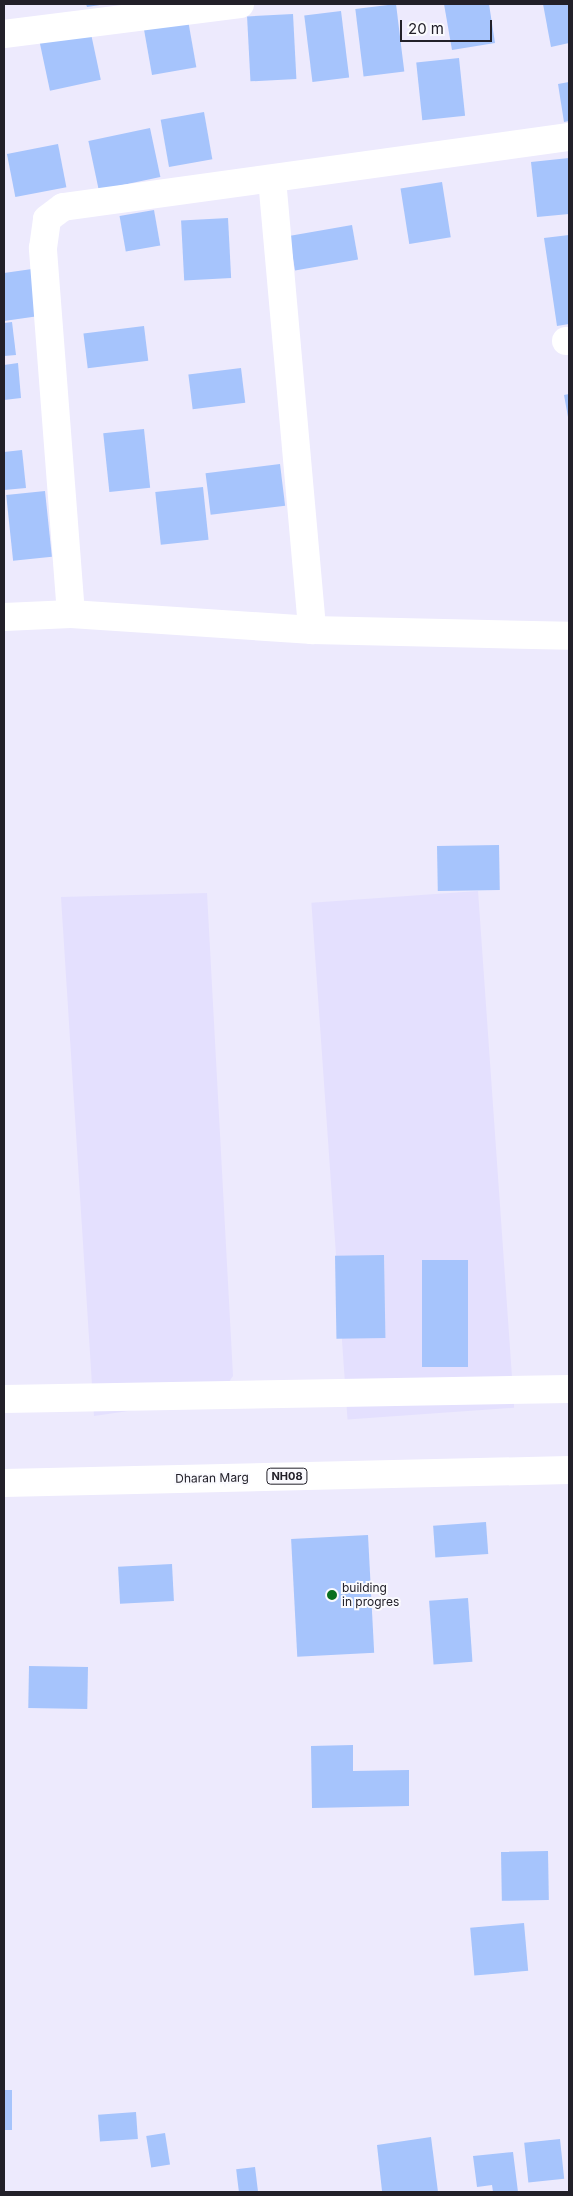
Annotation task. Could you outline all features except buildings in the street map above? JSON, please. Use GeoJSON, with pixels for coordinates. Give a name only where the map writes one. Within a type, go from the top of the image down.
{"type":"FeatureCollection","features":[{"type":"Feature","properties":{"kind":"street"},"geometry":{"type":"LineString","coordinates":[[4,34],[240,4]]}},
{"type":"Feature","properties":{"kind":"street"},"geometry":{"type":"LineString","coordinates":[[71,614],[43,248],[47,219],[63,207],[569,136]]}},
{"type":"Feature","properties":{"kind":"street"},"geometry":{"type":"LineString","coordinates":[[272,179],[312,630]]}},
{"type":"Feature","properties":{"kind":"street"},"geometry":{"type":"LineString","coordinates":[[4,617],[71,614],[312,630],[569,636]]}},
{"type":"Feature","properties":{"kind":"street"},"geometry":{"type":"LineString","coordinates":[[4,1399],[569,1389]]}},
{"type":"Feature","properties":{"kind":"street","name":"Dharan Marg"},"geometry":{"type":"LineString","coordinates":[[4,1483],[569,1470]]}},
{"type":"Feature","properties":{"kind":"shaded area"},"geometry":{"type":"Polygon","coordinates":[[[478,891],[514,1408],[348,1419],[311,903],[478,891]]]}},
{"type":"Feature","properties":{"kind":"shaded area"},"geometry":{"type":"Polygon","coordinates":[[[207,893],[233,1376],[218,1398],[94,1416],[61,897],[207,893]]]}},
{"type":"Feature","properties":{"kind":"place","name":"building in progres"},"geometry":{"type":"Point","coordinates":[332,1595]}}]}
